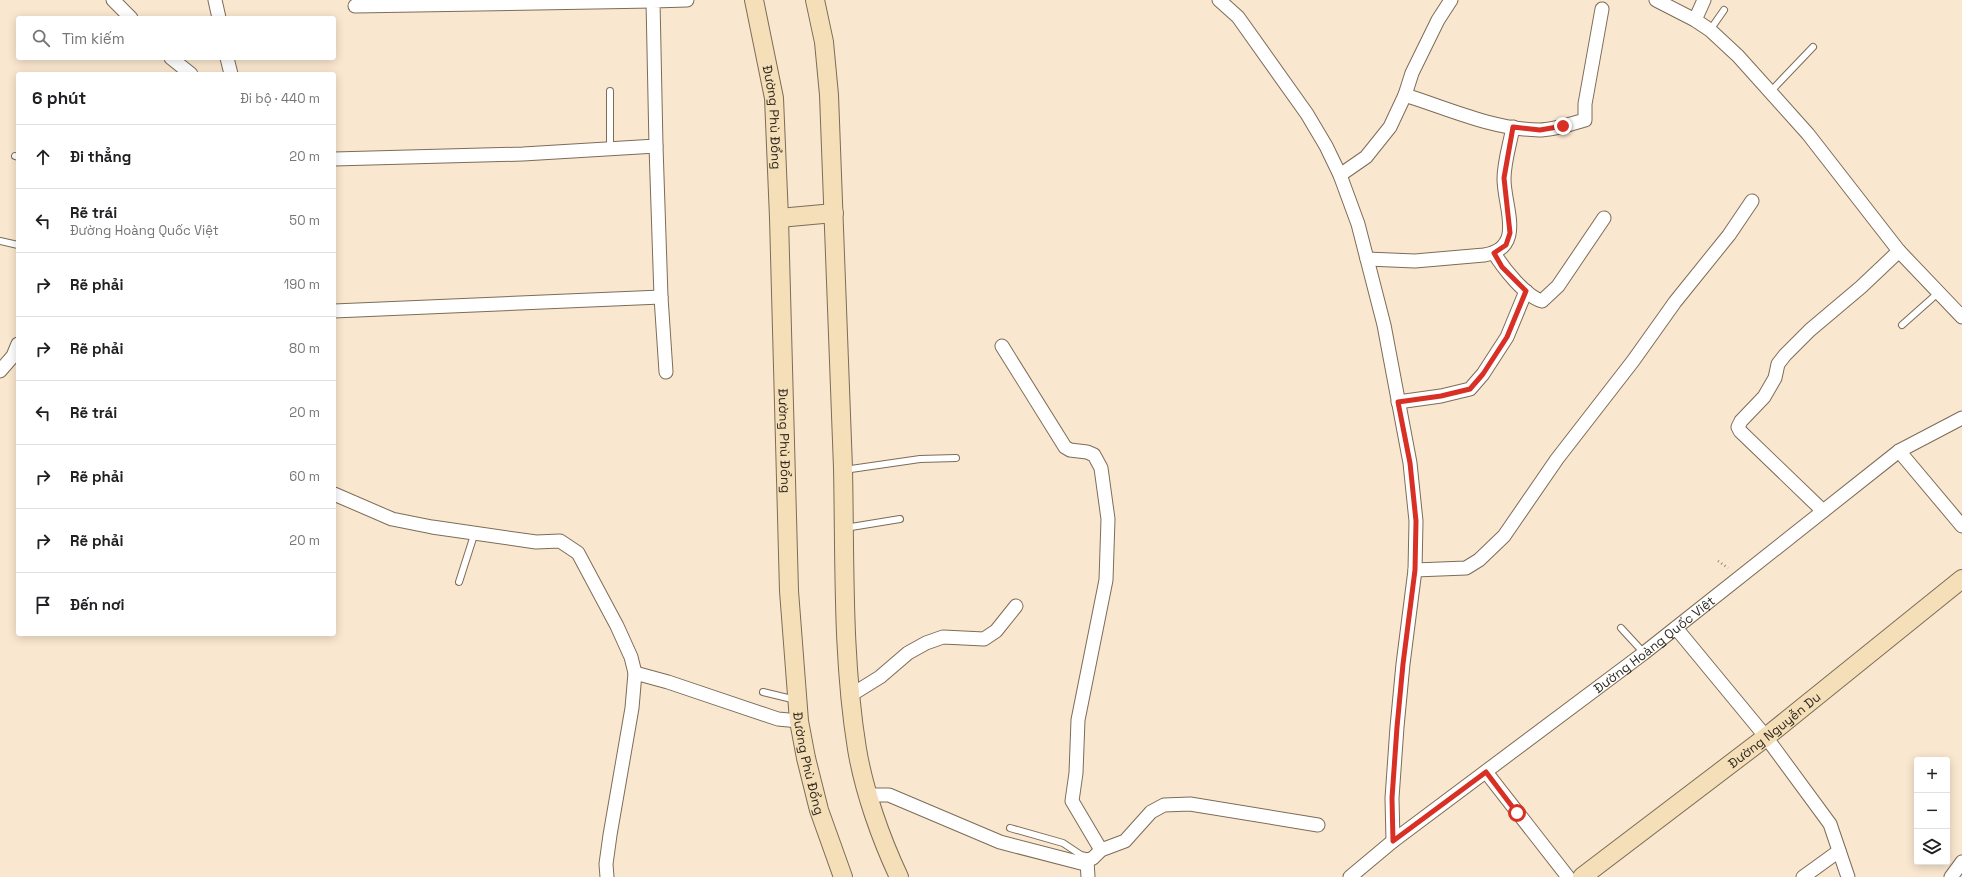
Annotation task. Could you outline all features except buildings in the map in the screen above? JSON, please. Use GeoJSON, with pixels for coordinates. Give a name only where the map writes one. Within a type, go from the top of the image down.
{"type":"FeatureCollection","features":[{"type":"Feature","properties":{"kind":"main road","name":"Đường Phù Đổng"},"geometry":{"type":"LineString","coordinates":[[754,0],[774,98],[780,218],[789,590],[799,721],[808,771],[819,810],[843,877]]}},
{"type":"Feature","properties":{"kind":"main road"},"geometry":{"type":"LineString","coordinates":[[815,0],[824,42],[829,96],[843,470],[844,588],[851,695],[857,751],[869,795],[884,840],[899,877]]}},
{"type":"Feature","properties":{"kind":"main road"},"geometry":{"type":"LineString","coordinates":[[780,218],[834,213]]}},
{"type":"Feature","properties":{"kind":"main road","name":"Đường Nguyễn Du"},"geometry":{"type":"LineString","coordinates":[[1582,877],[1766,737],[1962,579]]}},
{"type":"Feature","properties":{"kind":"street"},"geometry":{"type":"LineString","coordinates":[[113,0],[129,16]]}},
{"type":"Feature","properties":{"kind":"street"},"geometry":{"type":"LineString","coordinates":[[215,0],[219,16]]}},
{"type":"Feature","properties":{"kind":"street"},"geometry":{"type":"LineString","coordinates":[[355,6],[461,2],[687,0]]}},
{"type":"Feature","properties":{"kind":"street"},"geometry":{"type":"LineString","coordinates":[[1219,0],[1238,17],[1307,114],[1326,146],[1340,175],[1358,224],[1384,325],[1410,463],[1416,521],[1415,570],[1403,664],[1397,727],[1392,798],[1393,841]]}},
{"type":"Feature","properties":{"kind":"street"},"geometry":{"type":"LineString","coordinates":[[1340,175],[1366,157],[1390,127],[1405,95],[1412,73],[1438,20],[1451,0]]}},
{"type":"Feature","properties":{"kind":"street"},"geometry":{"type":"LineString","coordinates":[[1656,0],[1695,20],[1710,30],[1733,51],[1771,91],[1808,134],[1899,251],[1962,318]]}},
{"type":"Feature","properties":{"kind":"street"},"geometry":{"type":"LineString","coordinates":[[1695,20],[1704,0]]}},
{"type":"Feature","properties":{"kind":"street"},"geometry":{"type":"LineString","coordinates":[[653,1],[661,297],[666,372]]}},
{"type":"Feature","properties":{"kind":"street"},"geometry":{"type":"LineString","coordinates":[[1405,95],[1482,122],[1513,127],[1540,130],[1585,120],[1585,104],[1603,6]]}},
{"type":"Feature","properties":{"kind":"street"},"geometry":{"type":"LineString","coordinates":[[174,60],[188,72]]}},
{"type":"Feature","properties":{"kind":"street"},"geometry":{"type":"LineString","coordinates":[[228,60],[230,72]]}},
{"type":"Feature","properties":{"kind":"street"},"geometry":{"type":"LineString","coordinates":[[1368,259],[1415,261],[1494,253],[1506,245],[1510,233],[1504,178],[1513,127]]}},
{"type":"Feature","properties":{"kind":"street"},"geometry":{"type":"LineString","coordinates":[[336,159],[523,154],[656,146]]}},
{"type":"Feature","properties":{"kind":"street"},"geometry":{"type":"LineString","coordinates":[[1415,570],[1466,568],[1479,560],[1504,536],[1557,459],[1633,362],[1675,302],[1729,235],[1752,201]]}},
{"type":"Feature","properties":{"kind":"street"},"geometry":{"type":"LineString","coordinates":[[1494,253],[1502,267],[1526,291],[1540,300],[1547,298],[1558,286],[1604,218]]}},
{"type":"Feature","properties":{"kind":"street"},"geometry":{"type":"LineString","coordinates":[[1823,511],[1740,431],[1738,427],[1740,421],[1764,397],[1775,378],[1778,364],[1785,355],[1810,330],[1861,287],[1899,251]]}},
{"type":"Feature","properties":{"kind":"street"},"geometry":{"type":"LineString","coordinates":[[1398,402],[1441,396],[1470,389],[1483,374],[1507,337],[1526,291]]}},
{"type":"Feature","properties":{"kind":"street"},"geometry":{"type":"LineString","coordinates":[[336,312],[661,297]]}},
{"type":"Feature","properties":{"kind":"street"},"geometry":{"type":"LineString","coordinates":[[1002,346],[1065,447],[1070,450],[1087,452],[1094,455],[1101,468],[1108,519],[1106,580],[1078,720],[1076,773],[1072,794],[1072,802],[1094,856],[1088,877]]}},
{"type":"Feature","properties":{"kind":"street"},"geometry":{"type":"LineString","coordinates":[[0,371],[13,356],[16,349]]}},
{"type":"Feature","properties":{"kind":"street","name":"Đường Hoàng Quốc Việt"},"geometry":{"type":"LineString","coordinates":[[1350,877],[1393,841],[1644,654],[1899,451],[1962,418]]}},
{"type":"Feature","properties":{"kind":"street"},"geometry":{"type":"LineString","coordinates":[[1899,451],[1962,526]]}},
{"type":"Feature","properties":{"kind":"street"},"geometry":{"type":"LineString","coordinates":[[336,495],[392,518],[432,527],[536,542],[560,541],[578,553],[617,626],[631,657],[634,673],[632,708],[606,864],[607,877]]}},
{"type":"Feature","properties":{"kind":"street"},"geometry":{"type":"LineString","coordinates":[[851,695],[880,677],[908,653],[926,643],[943,637],[984,639],[996,631],[1016,606]]}},
{"type":"Feature","properties":{"kind":"street"},"geometry":{"type":"LineString","coordinates":[[1676,628],[1766,737],[1830,824],[1848,877]]}},
{"type":"Feature","properties":{"kind":"street"},"geometry":{"type":"LineString","coordinates":[[634,673],[668,682],[778,719],[799,721]]}},
{"type":"Feature","properties":{"kind":"street"},"geometry":{"type":"LineString","coordinates":[[1486,772],[1568,877]]}},
{"type":"Feature","properties":{"kind":"street"},"geometry":{"type":"LineString","coordinates":[[869,795],[889,795],[1000,842],[1081,863],[1125,841],[1151,812],[1164,805],[1190,804],[1318,825]]}},
{"type":"Feature","properties":{"kind":"street"},"geometry":{"type":"LineString","coordinates":[[1803,877],[1839,851]]}},
{"type":"Feature","properties":{"kind":"street"},"geometry":{"type":"LineString","coordinates":[[1951,877],[1962,862]]}},
{"type":"Feature","properties":{"kind":"lane"},"geometry":{"type":"LineString","coordinates":[[1710,30],[1724,10]]}},
{"type":"Feature","properties":{"kind":"lane"},"geometry":{"type":"LineString","coordinates":[[1771,91],[1813,47]]}},
{"type":"Feature","properties":{"kind":"lane"},"geometry":{"type":"LineString","coordinates":[[610,91],[610,149]]}},
{"type":"Feature","properties":{"kind":"lane"},"geometry":{"type":"LineString","coordinates":[[0,241],[16,245]]}},
{"type":"Feature","properties":{"kind":"lane"},"geometry":{"type":"LineString","coordinates":[[1902,325],[1938,293]]}},
{"type":"Feature","properties":{"kind":"lane"},"geometry":{"type":"LineString","coordinates":[[843,470],[920,459],[956,458]]}},
{"type":"Feature","properties":{"kind":"lane"},"geometry":{"type":"LineString","coordinates":[[844,528],[900,519]]}},
{"type":"Feature","properties":{"kind":"lane"},"geometry":{"type":"LineString","coordinates":[[459,582],[475,532]]}},
{"type":"Feature","properties":{"kind":"lane"},"geometry":{"type":"LineString","coordinates":[[1621,628],[1644,654]]}},
{"type":"Feature","properties":{"kind":"lane"},"geometry":{"type":"LineString","coordinates":[[763,692],[797,700]]}},
{"type":"Feature","properties":{"kind":"lane"},"geometry":{"type":"LineString","coordinates":[[1010,828],[1064,843],[1081,855],[1094,856]]}},
{"type":"Feature","properties":{"kind":"route"},"geometry":{"type":"LineString","coordinates":[[1517,813],[1486,772],[1393,841],[1392,798],[1397,727],[1403,664],[1415,570],[1416,521],[1410,463],[1398,402],[1441,396],[1470,389],[1483,374],[1507,337],[1526,291],[1502,267],[1494,253],[1506,245],[1510,233],[1504,178],[1513,127],[1540,130],[1563,126]]}}]}
